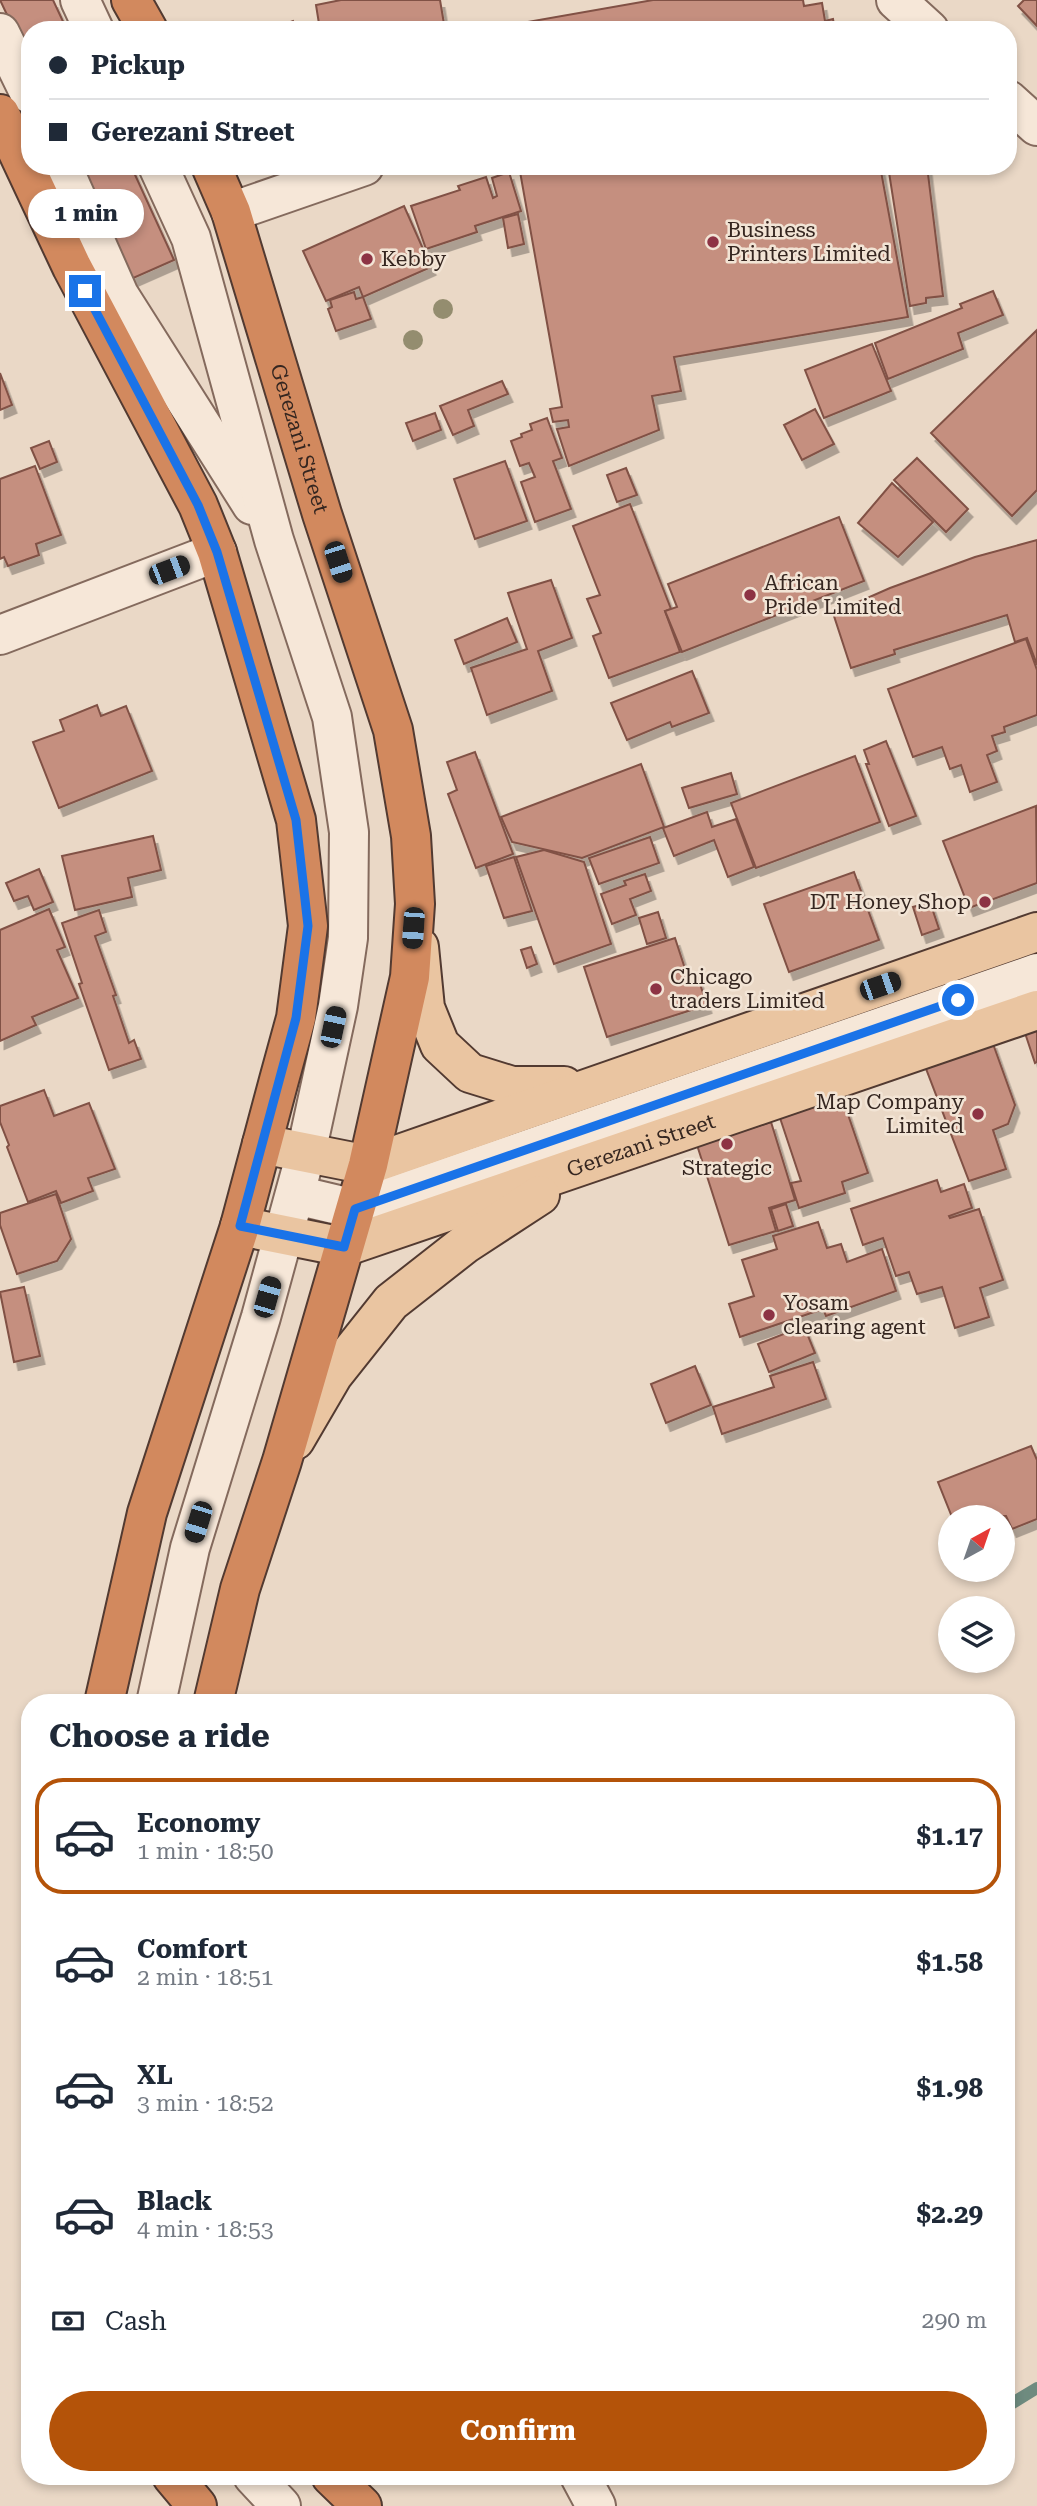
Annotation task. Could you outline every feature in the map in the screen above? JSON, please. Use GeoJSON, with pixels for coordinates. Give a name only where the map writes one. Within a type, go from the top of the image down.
{"type":"FeatureCollection","features":[{"type":"Feature","properties":{"kind":"highway"},"geometry":{"type":"LineString","coordinates":[[131,0],[143,21]]}},
{"type":"Feature","properties":{"kind":"highway"},"geometry":{"type":"LineString","coordinates":[[0,114],[21,159]]}},
{"type":"Feature","properties":{"kind":"highway"},"geometry":{"type":"LineString","coordinates":[[29,175],[72,267],[198,505],[217,552],[296,820],[308,926],[296,1018],[240,1226],[147,1513],[106,1694]]}},
{"type":"Feature","properties":{"kind":"highway","name":"Gerezani Street"},"geometry":{"type":"LineString","coordinates":[[214,1694],[240,1588],[282,1461],[368,1166],[410,977],[415,904],[411,836],[393,730],[322,514],[231,212],[215,175]]}},
{"type":"Feature","properties":{"kind":"highway"},"geometry":{"type":"LineString","coordinates":[[180,2485],[197,2506]]}},
{"type":"Feature","properties":{"kind":"highway"},"geometry":{"type":"LineString","coordinates":[[340,2485],[362,2506]]}},
{"type":"Feature","properties":{"kind":"main road"},"geometry":{"type":"LineString","coordinates":[[415,904],[425,1008],[440,1045],[470,1073],[512,1086],[593,1087]]}},
{"type":"Feature","properties":{"kind":"main road"},"geometry":{"type":"LineString","coordinates":[[262,1144],[368,1166],[1037,932]]}},
{"type":"Feature","properties":{"kind":"main road","name":"Gerezani Street"},"geometry":{"type":"LineString","coordinates":[[344,1247],[1037,1010]]}},
{"type":"Feature","properties":{"kind":"main road"},"geometry":{"type":"LineString","coordinates":[[282,1461],[333,1375],[391,1301],[465,1244],[589,1163]]}},
{"type":"Feature","properties":{"kind":"main road"},"geometry":{"type":"LineString","coordinates":[[240,1226],[344,1247]]}},
{"type":"Feature","properties":{"kind":"street"},"geometry":{"type":"LineString","coordinates":[[80,0],[90,21]]}},
{"type":"Feature","properties":{"kind":"street"},"geometry":{"type":"LineString","coordinates":[[896,0],[919,21]]}},
{"type":"Feature","properties":{"kind":"street"},"geometry":{"type":"LineString","coordinates":[[0,33],[21,76]]}},
{"type":"Feature","properties":{"kind":"street"},"geometry":{"type":"LineString","coordinates":[[1017,108],[1037,126]]}},
{"type":"Feature","properties":{"kind":"street"},"geometry":{"type":"LineString","coordinates":[[66,175],[119,295],[274,540]]}},
{"type":"Feature","properties":{"kind":"street"},"geometry":{"type":"LineString","coordinates":[[158,1694],[190,1548],[285,1235],[306,1153],[338,1006],[348,938],[349,832],[332,717],[274,540],[191,237],[162,175]]}},
{"type":"Feature","properties":{"kind":"street"},"geometry":{"type":"LineString","coordinates":[[231,212],[338,175]]}},
{"type":"Feature","properties":{"kind":"street"},"geometry":{"type":"LineString","coordinates":[[0,635],[217,552]]}},
{"type":"Feature","properties":{"kind":"street"},"geometry":{"type":"LineString","coordinates":[[296,1195],[355,1209],[1037,973]]}},
{"type":"Feature","properties":{"kind":"street"},"geometry":{"type":"LineString","coordinates":[[261,2485],[281,2506]]}},
{"type":"Feature","properties":{"kind":"street"},"geometry":{"type":"LineString","coordinates":[[585,2485],[596,2506]]}},
{"type":"Feature","properties":{"kind":"building"},"geometry":{"type":"Polygon","coordinates":[[[0,0],[53,0],[63,21],[21,21],[21,44],[0,0]]]}},
{"type":"Feature","properties":{"kind":"building"},"geometry":{"type":"Polygon","coordinates":[[[341,0],[440,0],[444,21],[319,21],[316,5],[341,0]]]}},
{"type":"Feature","properties":{"kind":"building"},"geometry":{"type":"Polygon","coordinates":[[[653,0],[803,0],[804,6],[822,3],[825,21],[533,21],[653,0]]]}},
{"type":"Feature","properties":{"kind":"building"},"geometry":{"type":"Polygon","coordinates":[[[1024,0],[1037,0],[1037,26],[1018,6],[1024,0]]]}},
{"type":"Feature","properties":{"kind":"building"},"geometry":{"type":"Polygon","coordinates":[[[82,175],[135,175],[174,260],[131,279],[82,175]]]}},
{"type":"Feature","properties":{"kind":"building"},"geometry":{"type":"Polygon","coordinates":[[[510,175],[521,211],[475,226],[477,232],[426,249],[411,206],[460,190],[458,186],[486,177],[493,198],[497,196],[492,178],[510,175]]]}},
{"type":"Feature","properties":{"kind":"building","name":"Business Printers Limited"},"geometry":{"type":"Polygon","coordinates":[[[521,175],[882,175],[908,317],[674,357],[681,391],[652,396],[659,430],[569,466],[557,429],[569,427],[568,420],[553,422],[550,409],[562,407],[521,175]]]}},
{"type":"Feature","properties":{"kind":"building"},"geometry":{"type":"Polygon","coordinates":[[[889,175],[928,175],[943,296],[926,298],[926,303],[910,306],[889,175]]]}},
{"type":"Feature","properties":{"kind":"building","name":"Kebby"},"geometry":{"type":"Polygon","coordinates":[[[404,206],[431,267],[363,297],[359,287],[326,301],[303,251],[404,206]]]}},
{"type":"Feature","properties":{"kind":"building"},"geometry":{"type":"Polygon","coordinates":[[[518,214],[524,244],[508,248],[503,218],[518,214]]]}},
{"type":"Feature","properties":{"kind":"building"},"geometry":{"type":"Polygon","coordinates":[[[993,291],[1003,315],[958,333],[963,349],[888,379],[875,343],[962,308],[960,304],[993,291]]]}},
{"type":"Feature","properties":{"kind":"building"},"geometry":{"type":"Polygon","coordinates":[[[354,292],[356,299],[363,297],[371,319],[336,331],[328,309],[332,307],[330,300],[354,292]]]}},
{"type":"Feature","properties":{"kind":"building"},"geometry":{"type":"Polygon","coordinates":[[[1037,330],[1037,490],[1012,516],[931,433],[1037,330]]]}},
{"type":"Feature","properties":{"kind":"building"},"geometry":{"type":"Polygon","coordinates":[[[872,344],[891,391],[824,418],[805,370],[872,344]]]}},
{"type":"Feature","properties":{"kind":"building"},"geometry":{"type":"Polygon","coordinates":[[[0,373],[12,405],[0,410],[0,373]]]}},
{"type":"Feature","properties":{"kind":"building"},"geometry":{"type":"Polygon","coordinates":[[[502,381],[508,394],[468,410],[474,426],[453,435],[440,406],[502,381]]]}},
{"type":"Feature","properties":{"kind":"building"},"geometry":{"type":"Polygon","coordinates":[[[815,409],[834,444],[802,460],[784,425],[815,409]]]}},
{"type":"Feature","properties":{"kind":"building"},"geometry":{"type":"Polygon","coordinates":[[[435,413],[441,430],[413,441],[406,423],[435,413]]]}},
{"type":"Feature","properties":{"kind":"building"},"geometry":{"type":"Polygon","coordinates":[[[547,418],[562,458],[553,461],[571,509],[535,522],[521,482],[535,477],[529,463],[520,466],[511,441],[532,430],[530,424],[547,418]]]}},
{"type":"Feature","properties":{"kind":"building"},"geometry":{"type":"Polygon","coordinates":[[[49,441],[57,462],[40,469],[31,448],[49,441]]]}},
{"type":"Feature","properties":{"kind":"building","name":"African Pride Limited"},"geometry":{"type":"Polygon","coordinates":[[[917,458],[968,509],[946,532],[894,480],[917,458]]]}},
{"type":"Feature","properties":{"kind":"building"},"geometry":{"type":"Polygon","coordinates":[[[505,461],[527,521],[475,539],[454,479],[505,461]]]}},
{"type":"Feature","properties":{"kind":"building"},"geometry":{"type":"Polygon","coordinates":[[[35,466],[61,535],[36,544],[39,555],[8,566],[4,557],[0,559],[0,479],[35,466]]]}},
{"type":"Feature","properties":{"kind":"building"},"geometry":{"type":"Polygon","coordinates":[[[626,468],[637,495],[617,502],[607,475],[626,468]]]}},
{"type":"Feature","properties":{"kind":"building","name":"African Pride Limited"},"geometry":{"type":"Polygon","coordinates":[[[892,483],[933,522],[898,557],[858,523],[892,483]]]}},
{"type":"Feature","properties":{"kind":"building"},"geometry":{"type":"Polygon","coordinates":[[[630,504],[671,609],[665,611],[680,652],[609,678],[593,636],[601,633],[587,599],[600,595],[573,526],[630,504]]]}},
{"type":"Feature","properties":{"kind":"building","name":"African Pride Limited"},"geometry":{"type":"Polygon","coordinates":[[[839,517],[864,581],[682,652],[665,611],[677,607],[668,584],[839,517]]]}},
{"type":"Feature","properties":{"kind":"building"},"geometry":{"type":"Polygon","coordinates":[[[1037,540],[1037,665],[1027,638],[1015,642],[1007,615],[894,650],[895,654],[851,668],[833,613],[890,588],[975,557],[1037,540]]]}},
{"type":"Feature","properties":{"kind":"building"},"geometry":{"type":"Polygon","coordinates":[[[551,580],[572,638],[538,651],[552,691],[487,715],[471,668],[527,649],[508,593],[551,580]]]}},
{"type":"Feature","properties":{"kind":"building"},"geometry":{"type":"Polygon","coordinates":[[[507,618],[517,642],[464,664],[455,640],[507,618]]]}},
{"type":"Feature","properties":{"kind":"building"},"geometry":{"type":"Polygon","coordinates":[[[1026,639],[1037,670],[1037,715],[1004,727],[1005,732],[992,736],[997,751],[987,755],[997,782],[970,792],[961,765],[950,769],[942,747],[913,757],[888,689],[1026,639]]]}},
{"type":"Feature","properties":{"kind":"building"},"geometry":{"type":"Polygon","coordinates":[[[692,671],[709,713],[672,727],[670,722],[627,740],[611,703],[692,671]]]}},
{"type":"Feature","properties":{"kind":"building"},"geometry":{"type":"Polygon","coordinates":[[[97,705],[101,716],[126,706],[152,771],[59,808],[33,742],[64,731],[60,720],[97,705]]]}},
{"type":"Feature","properties":{"kind":"building"},"geometry":{"type":"Polygon","coordinates":[[[886,741],[916,816],[889,826],[866,764],[869,764],[864,750],[886,741]]]}},
{"type":"Feature","properties":{"kind":"building"},"geometry":{"type":"Polygon","coordinates":[[[475,752],[513,854],[476,868],[448,794],[457,790],[447,762],[475,752]]]}},
{"type":"Feature","properties":{"kind":"building"},"geometry":{"type":"Polygon","coordinates":[[[855,756],[880,822],[756,868],[731,803],[855,756]]]}},
{"type":"Feature","properties":{"kind":"building"},"geometry":{"type":"Polygon","coordinates":[[[641,764],[664,827],[582,858],[512,842],[501,817],[641,764]]]}},
{"type":"Feature","properties":{"kind":"building"},"geometry":{"type":"Polygon","coordinates":[[[731,773],[737,794],[689,808],[682,788],[731,773]]]}},
{"type":"Feature","properties":{"kind":"building"},"geometry":{"type":"Polygon","coordinates":[[[1036,806],[1037,883],[969,908],[943,841],[1036,806]]]}},
{"type":"Feature","properties":{"kind":"building"},"geometry":{"type":"Polygon","coordinates":[[[707,812],[712,827],[736,819],[754,867],[728,877],[714,840],[674,856],[663,828],[707,812]]]}},
{"type":"Feature","properties":{"kind":"building"},"geometry":{"type":"Polygon","coordinates":[[[153,836],[161,870],[128,878],[132,897],[75,910],[62,856],[153,836]]]}},
{"type":"Feature","properties":{"kind":"building"},"geometry":{"type":"Polygon","coordinates":[[[650,837],[659,863],[599,884],[589,858],[650,837]]]}},
{"type":"Feature","properties":{"kind":"building"},"geometry":{"type":"Polygon","coordinates":[[[544,850],[584,862],[611,944],[554,964],[516,857],[544,850]]]}},
{"type":"Feature","properties":{"kind":"building"},"geometry":{"type":"Polygon","coordinates":[[[514,857],[532,911],[504,918],[486,866],[514,857]]]}},
{"type":"Feature","properties":{"kind":"building"},"geometry":{"type":"Polygon","coordinates":[[[39,869],[53,902],[34,910],[28,896],[14,901],[6,883],[39,869]]]}},
{"type":"Feature","properties":{"kind":"building"},"geometry":{"type":"Polygon","coordinates":[[[854,872],[879,940],[789,972],[764,904],[854,872]]]}},
{"type":"Feature","properties":{"kind":"building"},"geometry":{"type":"Polygon","coordinates":[[[645,874],[651,891],[630,899],[636,915],[612,924],[601,894],[626,885],[624,881],[645,874]]]}},
{"type":"Feature","properties":{"kind":"building"},"geometry":{"type":"Polygon","coordinates":[[[930,902],[939,929],[922,935],[913,907],[930,902]]]}},
{"type":"Feature","properties":{"kind":"building"},"geometry":{"type":"Polygon","coordinates":[[[49,909],[65,947],[57,950],[78,998],[32,1017],[36,1025],[0,1041],[0,930],[49,909]]]}},
{"type":"Feature","properties":{"kind":"building"},"geometry":{"type":"Polygon","coordinates":[[[99,910],[106,932],[95,936],[116,995],[113,996],[129,1043],[134,1040],[141,1059],[109,1070],[79,984],[82,983],[62,923],[99,910]]]}},
{"type":"Feature","properties":{"kind":"building"},"geometry":{"type":"Polygon","coordinates":[[[658,912],[666,938],[647,944],[639,918],[658,912]]]}},
{"type":"Feature","properties":{"kind":"building"},"geometry":{"type":"Polygon","coordinates":[[[675,938],[689,981],[698,978],[707,1005],[607,1037],[584,967],[675,938]]]}},
{"type":"Feature","properties":{"kind":"building"},"geometry":{"type":"Polygon","coordinates":[[[531,947],[537,964],[527,968],[521,950],[531,947]]]}},
{"type":"Feature","properties":{"kind":"building"},"geometry":{"type":"Polygon","coordinates":[[[1037,1029],[1037,1062],[1035,1063],[1025,1033],[1037,1029]]]}},
{"type":"Feature","properties":{"kind":"building","name":"Map Company Limited"},"geometry":{"type":"Polygon","coordinates":[[[992,1041],[1015,1105],[1008,1124],[993,1130],[1006,1169],[969,1181],[925,1066],[992,1041]]]}},
{"type":"Feature","properties":{"kind":"building"},"geometry":{"type":"Polygon","coordinates":[[[44,1090],[54,1116],[89,1103],[115,1169],[88,1178],[93,1191],[61,1203],[56,1191],[28,1202],[0,1122],[0,1106],[44,1090]]]}},
{"type":"Feature","properties":{"kind":"building"},"geometry":{"type":"Polygon","coordinates":[[[842,1097],[868,1173],[842,1182],[845,1193],[799,1208],[791,1183],[801,1181],[780,1118],[842,1097]]]}},
{"type":"Feature","properties":{"kind":"building"},"geometry":{"type":"Polygon","coordinates":[[[771,1122],[795,1200],[769,1208],[776,1231],[729,1245],[697,1145],[771,1122]]]}},
{"type":"Feature","properties":{"kind":"building"},"geometry":{"type":"Polygon","coordinates":[[[937,1180],[941,1192],[964,1184],[972,1208],[949,1216],[950,1218],[979,1209],[1003,1280],[980,1288],[989,1317],[955,1328],[942,1287],[917,1294],[909,1272],[896,1276],[883,1238],[863,1245],[851,1209],[937,1180]]]}},
{"type":"Feature","properties":{"kind":"building"},"geometry":{"type":"Polygon","coordinates":[[[56,1194],[71,1239],[57,1261],[17,1274],[0,1225],[0,1213],[56,1194]]]}},
{"type":"Feature","properties":{"kind":"building"},"geometry":{"type":"Polygon","coordinates":[[[786,1204],[793,1226],[778,1231],[771,1209],[786,1204]]]}},
{"type":"Feature","properties":{"kind":"building"},"geometry":{"type":"Polygon","coordinates":[[[818,1222],[827,1248],[841,1244],[847,1262],[882,1249],[896,1291],[826,1316],[823,1309],[740,1337],[729,1304],[754,1296],[742,1260],[777,1249],[773,1236],[818,1222]]]}},
{"type":"Feature","properties":{"kind":"building"},"geometry":{"type":"Polygon","coordinates":[[[24,1287],[40,1356],[14,1362],[0,1292],[24,1287]]]}},
{"type":"Feature","properties":{"kind":"building"},"geometry":{"type":"Polygon","coordinates":[[[804,1326],[815,1353],[769,1372],[758,1344],[804,1326]]]}},
{"type":"Feature","properties":{"kind":"building"},"geometry":{"type":"Polygon","coordinates":[[[813,1362],[826,1399],[722,1434],[713,1407],[774,1387],[770,1376],[813,1362]]]}},
{"type":"Feature","properties":{"kind":"building"},"geometry":{"type":"Polygon","coordinates":[[[695,1366],[711,1405],[666,1423],[651,1384],[695,1366]]]}},
{"type":"Feature","properties":{"kind":"building"},"geometry":{"type":"Polygon","coordinates":[[[1031,1446],[1037,1460],[1037,1519],[1015,1528],[1015,1505],[947,1505],[938,1482],[1031,1446]]]}},
{"type":"Feature","properties":{"kind":"waterway"},"geometry":{"type":"LineString","coordinates":[[1015,2401],[1037,2388]]}},
{"type":"Feature","properties":{"kind":"place","name":"Business Printers Limited"},"geometry":{"type":"Point","coordinates":[713,242]}},
{"type":"Feature","properties":{"kind":"place","name":"Kebby"},"geometry":{"type":"Point","coordinates":[367,259]}},
{"type":"Feature","properties":{"kind":"place","name":"African Pride Limited"},"geometry":{"type":"Point","coordinates":[750,595]}},
{"type":"Feature","properties":{"kind":"place","name":"DT Honey Shop"},"geometry":{"type":"Point","coordinates":[985,902]}},
{"type":"Feature","properties":{"kind":"place","name":"Chicago traders Limited"},"geometry":{"type":"Point","coordinates":[656,989]}},
{"type":"Feature","properties":{"kind":"place","name":"Map Company Limited"},"geometry":{"type":"Point","coordinates":[978,1114]}},
{"type":"Feature","properties":{"kind":"place","name":"Strategic"},"geometry":{"type":"Point","coordinates":[727,1144]}},
{"type":"Feature","properties":{"kind":"place","name":"Yosam clearing agent"},"geometry":{"type":"Point","coordinates":[769,1315]}},
{"type":"Feature","properties":{"kind":"route"},"geometry":{"type":"LineString","coordinates":[[85,291],[198,505],[217,552],[296,820],[308,926],[296,1018],[240,1226],[344,1247],[355,1209],[958,1000]]}}]}
